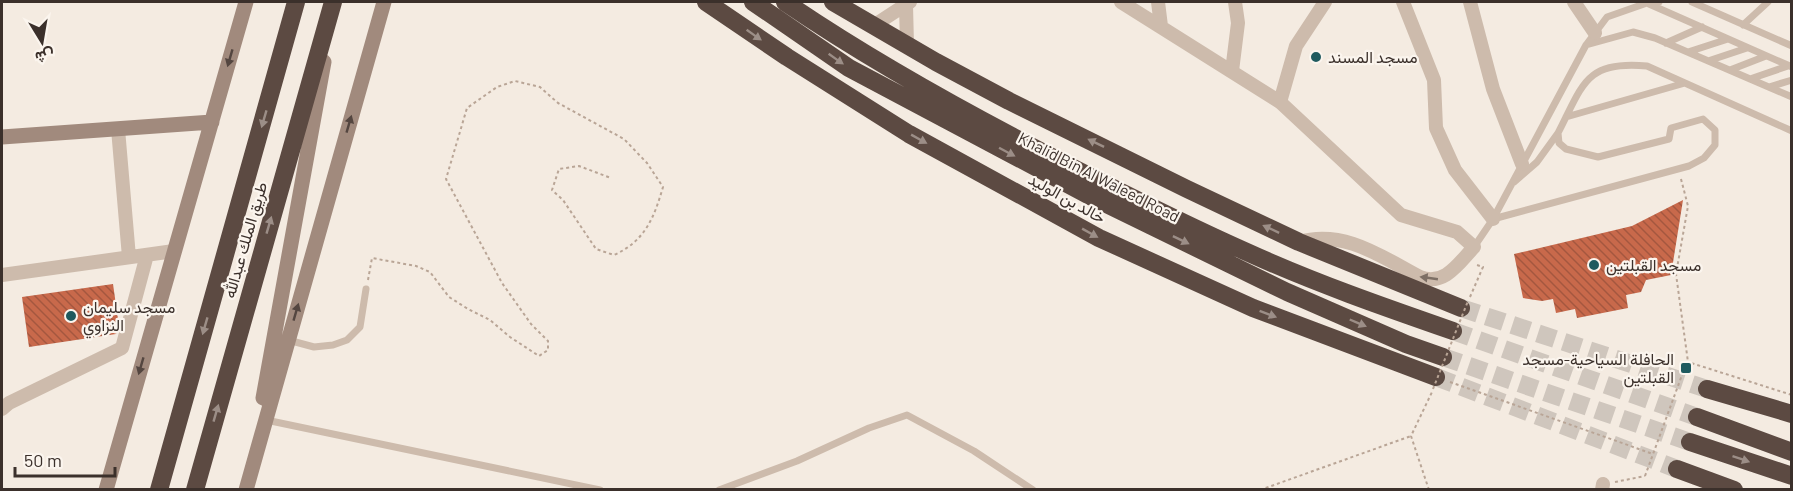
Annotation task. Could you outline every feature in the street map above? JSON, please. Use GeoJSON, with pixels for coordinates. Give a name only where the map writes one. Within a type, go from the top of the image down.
{"type":"FeatureCollection","features":[{"type":"Feature","properties":{"kind":"highway","name":"طريق الملك عبدالله"},"geometry":{"type":"LineString","coordinates":[[159,489],[296,2]]}},
{"type":"Feature","properties":{"kind":"highway","name":"طريق الملك عبدالله"},"geometry":{"type":"LineString","coordinates":[[195,489],[334,2]]}},
{"type":"Feature","properties":{"kind":"highway","name":"خالد بن الوليد"},"geometry":{"type":"LineString","coordinates":[[706,2],[787,57],[909,134],[1099,238],[1253,308],[1434,383]]}},
{"type":"Feature","properties":{"kind":"highway","name":"Khalid Bin Al Waleed Road"},"geometry":{"type":"LineString","coordinates":[[753,2],[849,68],[1092,197],[1287,292],[1406,344],[1443,357]]}},
{"type":"Feature","properties":{"kind":"highway","name":"Khalid Bin Al Waleed Road"},"geometry":{"type":"LineString","coordinates":[[785,2],[924,88],[1022,142],[1168,215],[1250,254],[1339,290],[1453,331]]}},
{"type":"Feature","properties":{"kind":"highway"},"geometry":{"type":"LineString","coordinates":[[833,2],[1009,101],[1299,242],[1465,304]]}},
{"type":"Feature","properties":{"kind":"highway"},"geometry":{"type":"LineString","coordinates":[[1707,389],[1791,414]]}},
{"type":"Feature","properties":{"kind":"highway"},"geometry":{"type":"LineString","coordinates":[[1697,417],[1791,452]]}},
{"type":"Feature","properties":{"kind":"highway"},"geometry":{"type":"LineString","coordinates":[[1690,442],[1791,476]]}},
{"type":"Feature","properties":{"kind":"highway"},"geometry":{"type":"LineString","coordinates":[[1677,469],[1734,489]]}},
{"type":"Feature","properties":{"kind":"main road"},"geometry":{"type":"LineString","coordinates":[[106,489],[246,2]]}},
{"type":"Feature","properties":{"kind":"main road"},"geometry":{"type":"LineString","coordinates":[[246,488],[334,2]]}},
{"type":"Feature","properties":{"kind":"main road"},"geometry":{"type":"LineString","coordinates":[[246,488],[384,2]]}},
{"type":"Feature","properties":{"kind":"main road"},"geometry":{"type":"LineString","coordinates":[[2,137],[212,122]]}},
{"type":"Feature","properties":{"kind":"street"},"geometry":{"type":"LineString","coordinates":[[1121,2],[1280,102],[1401,215],[1457,232],[1474,248],[1449,274],[1443,278],[1431,280],[1420,277],[1347,241],[1328,238],[1299,242]]}},
{"type":"Feature","properties":{"kind":"street"},"geometry":{"type":"LineString","coordinates":[[1158,2],[1161,26]]}},
{"type":"Feature","properties":{"kind":"street"},"geometry":{"type":"LineString","coordinates":[[1232,71],[1238,23],[1235,2]]}},
{"type":"Feature","properties":{"kind":"street"},"geometry":{"type":"LineString","coordinates":[[1280,102],[1296,46],[1325,2]]}},
{"type":"Feature","properties":{"kind":"street"},"geometry":{"type":"LineString","coordinates":[[1403,2],[1434,80],[1436,128],[1455,170],[1493,219]]}},
{"type":"Feature","properties":{"kind":"street"},"geometry":{"type":"LineString","coordinates":[[1470,2],[1493,89],[1522,164]]}},
{"type":"Feature","properties":{"kind":"street"},"geometry":{"type":"LineString","coordinates":[[1574,2],[1595,33]]}},
{"type":"Feature","properties":{"kind":"street"},"geometry":{"type":"LineString","coordinates":[[873,26],[907,3]]}},
{"type":"Feature","properties":{"kind":"street"},"geometry":{"type":"LineString","coordinates":[[907,3],[907,45]]}},
{"type":"Feature","properties":{"kind":"street"},"geometry":{"type":"LineString","coordinates":[[117,129],[129,257]]}},
{"type":"Feature","properties":{"kind":"street"},"geometry":{"type":"LineString","coordinates":[[2,275],[174,251]]}},
{"type":"Feature","properties":{"kind":"street"},"geometry":{"type":"LineString","coordinates":[[4,402],[122,348],[147,255]]}},
{"type":"Feature","properties":{"kind":"lane"},"geometry":{"type":"LineString","coordinates":[[1474,248],[1493,219],[1586,45],[1607,17],[1647,3],[1659,2]]}},
{"type":"Feature","properties":{"kind":"lane"},"geometry":{"type":"LineString","coordinates":[[1692,2],[1791,46]]}},
{"type":"Feature","properties":{"kind":"lane"},"geometry":{"type":"LineString","coordinates":[[1743,25],[1768,2]]}},
{"type":"Feature","properties":{"kind":"lane"},"geometry":{"type":"LineString","coordinates":[[1647,3],[1790,66]]}},
{"type":"Feature","properties":{"kind":"lane"},"geometry":{"type":"LineString","coordinates":[[1666,43],[1702,27]]}},
{"type":"Feature","properties":{"kind":"lane"},"geometry":{"type":"LineString","coordinates":[[1586,45],[1633,32],[1666,43],[1790,95]]}},
{"type":"Feature","properties":{"kind":"lane"},"geometry":{"type":"LineString","coordinates":[[1688,52],[1728,39]]}},
{"type":"Feature","properties":{"kind":"lane"},"geometry":{"type":"LineString","coordinates":[[1708,61],[1747,48]]}},
{"type":"Feature","properties":{"kind":"lane"},"geometry":{"type":"LineString","coordinates":[[1730,70],[1766,56]]}},
{"type":"Feature","properties":{"kind":"lane"},"geometry":{"type":"LineString","coordinates":[[1509,187],[1538,162],[1558,133],[1586,80],[1606,68],[1625,64],[1647,66],[1791,131]]}},
{"type":"Feature","properties":{"kind":"lane"},"geometry":{"type":"LineString","coordinates":[[1750,79],[1790,66]]}},
{"type":"Feature","properties":{"kind":"lane"},"geometry":{"type":"LineString","coordinates":[[1769,87],[1791,80]]}},
{"type":"Feature","properties":{"kind":"lane"},"geometry":{"type":"LineString","coordinates":[[1566,117],[1684,83]]}},
{"type":"Feature","properties":{"kind":"lane"},"geometry":{"type":"LineString","coordinates":[[1493,219],[1678,169],[1704,158],[1715,146],[1715,130],[1703,119],[1671,128],[1669,139],[1598,157],[1566,149],[1559,142],[1558,133]]}},
{"type":"Feature","properties":{"kind":"lane"},"geometry":{"type":"LineString","coordinates":[[288,340],[314,347],[333,345],[347,340],[360,327],[366,289]]}},
{"type":"Feature","properties":{"kind":"lane"},"geometry":{"type":"LineString","coordinates":[[719,489],[797,461],[869,428],[907,415],[974,450],[1033,489]]}},
{"type":"Feature","properties":{"kind":"lane"},"geometry":{"type":"LineString","coordinates":[[266,420],[600,489]]}},
{"type":"Feature","properties":{"kind":"path"},"geometry":{"type":"LineString","coordinates":[[366,289],[372,258],[416,266],[430,272],[449,297],[490,320],[510,337],[539,356],[548,350],[548,341],[531,324],[502,283],[446,179],[467,108],[497,87],[515,81],[540,87],[558,103],[624,139],[647,163],[663,188],[654,219],[629,248],[614,255],[596,249],[563,200],[552,190],[559,169],[579,166],[610,178]]}},
{"type":"Feature","properties":{"kind":"path"},"geometry":{"type":"LineString","coordinates":[[1603,487],[1645,476],[1688,362],[1676,274],[1688,206],[1678,169]]}},
{"type":"Feature","properties":{"kind":"path"},"geometry":{"type":"LineString","coordinates":[[1429,489],[1411,436],[1465,304],[1483,267],[1463,260]]}},
{"type":"Feature","properties":{"kind":"path"},"geometry":{"type":"LineString","coordinates":[[1688,362],[1791,395]]}},
{"type":"Feature","properties":{"kind":"path"},"geometry":{"type":"LineString","coordinates":[[1434,383],[1653,454]]}},
{"type":"Feature","properties":{"kind":"path"},"geometry":{"type":"LineString","coordinates":[[1260,489],[1411,436]]}},
{"type":"Feature","properties":{"kind":"building","name":"مسجد القبلتين"},"geometry":{"type":"Polygon","coordinates":[[[1683,200],[1671,275],[1646,280],[1641,292],[1626,295],[1628,308],[1577,318],[1575,309],[1556,313],[1553,299],[1542,301],[1523,298],[1514,254],[1632,226],[1683,200]]]}},
{"type":"Feature","properties":{"kind":"building","name":"مسجد سليمان النزاوي"},"geometry":{"type":"Polygon","coordinates":[[[113,284],[119,326],[116,334],[29,347],[22,297],[113,284]]]}},
{"type":"Feature","properties":{"kind":"tunnel"},"geometry":{"type":"LineString","coordinates":[[1461,308],[1707,389]]}},
{"type":"Feature","properties":{"kind":"tunnel"},"geometry":{"type":"LineString","coordinates":[[1453,331],[1697,417]]}},
{"type":"Feature","properties":{"kind":"tunnel"},"geometry":{"type":"LineString","coordinates":[[1443,357],[1690,442]]}},
{"type":"Feature","properties":{"kind":"tunnel"},"geometry":{"type":"LineString","coordinates":[[1436,377],[1677,469]]}},
{"type":"Feature","properties":{"kind":"place","name":"مسجد المسند"},"geometry":{"type":"Point","coordinates":[1316,57]}},
{"type":"Feature","properties":{"kind":"place","name":"مسجد القبلتين"},"geometry":{"type":"Point","coordinates":[1594,265]}},
{"type":"Feature","properties":{"kind":"place","name":"مسجد سليمان النزاوي"},"geometry":{"type":"Point","coordinates":[71,316]}},
{"type":"Feature","properties":{"kind":"place","name":"الحافلة السياحية-مسجد القبلتين"},"geometry":{"type":"Point","coordinates":[1686,368]}}]}
